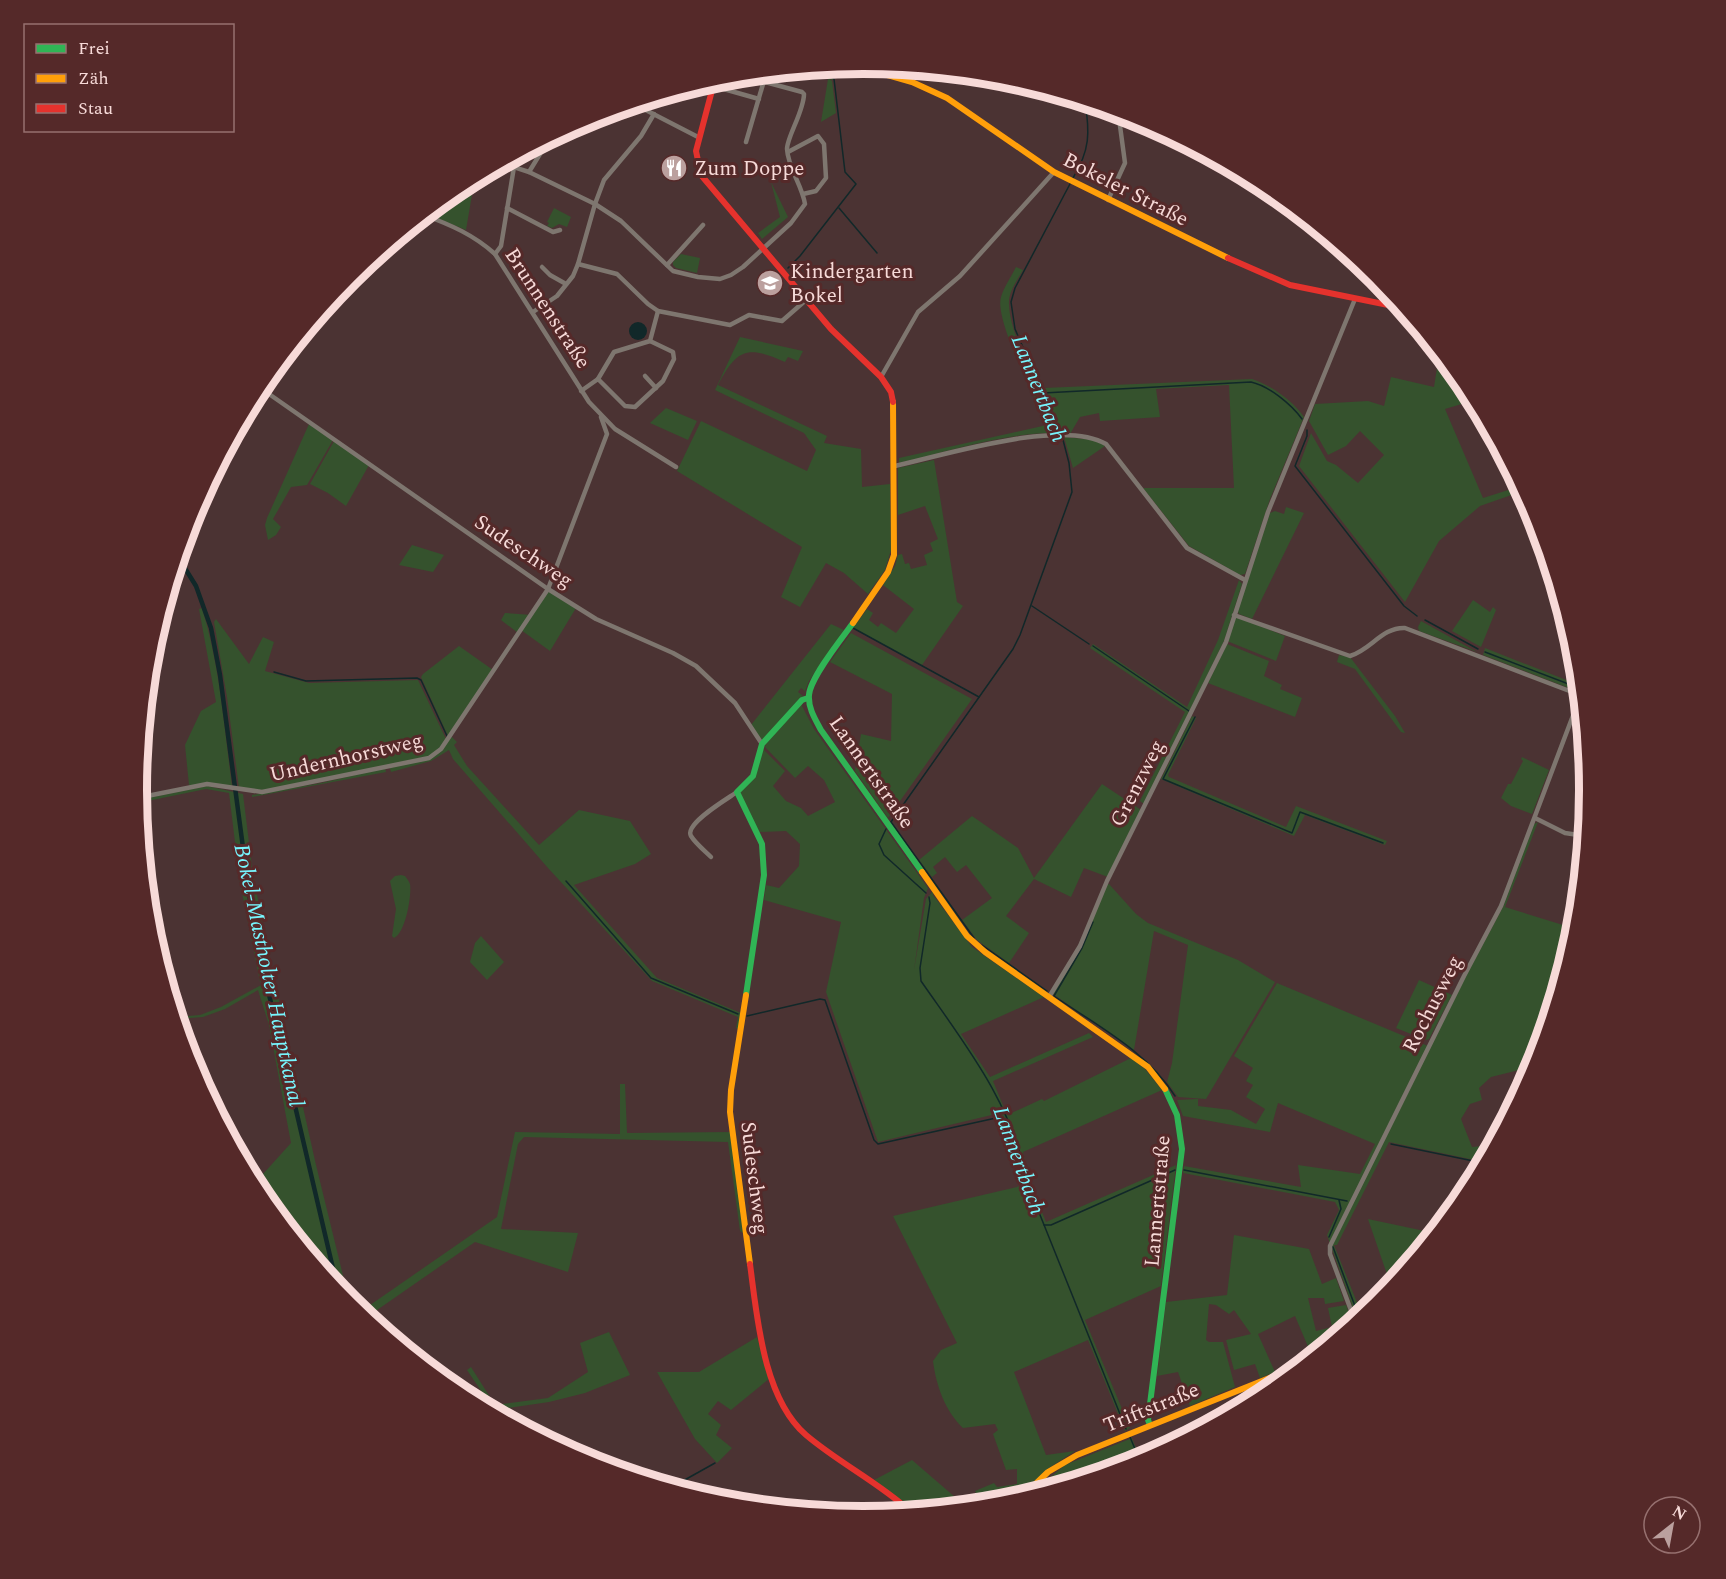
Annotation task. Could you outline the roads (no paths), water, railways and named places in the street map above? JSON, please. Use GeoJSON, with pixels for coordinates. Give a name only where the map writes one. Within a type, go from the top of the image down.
{"type":"FeatureCollection","features":[{"type":"Feature","properties":{"kind":"street","name":"Bokeler Straße"},"geometry":{"type":"LineString","coordinates":[[886,74],[938,93],[1067,180],[1278,281],[1390,305]]}},
{"type":"Feature","properties":{"kind":"street"},"geometry":{"type":"LineString","coordinates":[[511,166],[530,172],[595,204],[621,221],[667,266],[682,274],[720,279],[743,267],[791,223],[804,207],[805,201],[788,158],[787,147],[795,130],[804,94],[768,82],[763,84],[746,142]]}},
{"type":"Feature","properties":{"kind":"street"},"geometry":{"type":"LineString","coordinates":[[726,87],[759,99]]}},
{"type":"Feature","properties":{"kind":"street"},"geometry":{"type":"LineString","coordinates":[[711,858],[691,836],[692,826],[737,792],[753,776],[762,744],[802,700],[808,698],[809,689],[816,676],[888,572],[894,551],[894,405],[891,392],[881,376],[831,329],[701,176],[696,158],[698,137],[712,90]]}},
{"type":"Feature","properties":{"kind":"street"},"geometry":{"type":"LineString","coordinates":[[643,108],[698,137]]}},
{"type":"Feature","properties":{"kind":"street"},"geometry":{"type":"LineString","coordinates":[[533,312],[557,296],[566,284],[578,264],[604,180],[640,136],[654,114]]}},
{"type":"Feature","properties":{"kind":"street"},"geometry":{"type":"LineString","coordinates":[[1108,200],[1125,163],[1119,121]]}},
{"type":"Feature","properties":{"kind":"street"},"geometry":{"type":"LineString","coordinates":[[788,152],[818,136],[824,144],[826,178],[816,191],[803,194]]}},
{"type":"Feature","properties":{"kind":"street"},"geometry":{"type":"LineString","coordinates":[[530,172],[544,148]]}},
{"type":"Feature","properties":{"kind":"street"},"geometry":{"type":"LineString","coordinates":[[495,254],[501,246],[514,167]]}},
{"type":"Feature","properties":{"kind":"street"},"geometry":{"type":"LineString","coordinates":[[881,376],[918,312],[960,276],[1054,172]]}},
{"type":"Feature","properties":{"kind":"street"},"geometry":{"type":"LineString","coordinates":[[507,208],[553,232],[560,230]]}},
{"type":"Feature","properties":{"kind":"street","name":"Brunnenstraße"},"geometry":{"type":"LineString","coordinates":[[432,217],[467,232],[495,254],[581,391],[602,417],[615,429],[676,467]]}},
{"type":"Feature","properties":{"kind":"street"},"geometry":{"type":"LineString","coordinates":[[667,266],[702,225]]}},
{"type":"Feature","properties":{"kind":"street"},"geometry":{"type":"LineString","coordinates":[[578,264],[617,274],[658,311],[730,325],[749,315],[783,321],[806,300]]}},
{"type":"Feature","properties":{"kind":"street"},"geometry":{"type":"LineString","coordinates":[[542,267],[550,275],[566,284]]}},
{"type":"Feature","properties":{"kind":"street","name":"Grenzweg"},"geometry":{"type":"LineString","coordinates":[[1049,997],[1080,946],[1107,881],[1226,642],[1268,512],[1355,298]]}},
{"type":"Feature","properties":{"kind":"street"},"geometry":{"type":"LineString","coordinates":[[650,341],[658,311]]}},
{"type":"Feature","properties":{"kind":"street"},"geometry":{"type":"LineString","coordinates":[[581,391],[598,379],[614,352],[650,341],[675,355],[663,381],[635,407],[625,406],[598,379]]}},
{"type":"Feature","properties":{"kind":"street"},"geometry":{"type":"LineString","coordinates":[[645,376],[656,388]]}},
{"type":"Feature","properties":{"kind":"street","name":"Sudeschweg"},"geometry":{"type":"LineString","coordinates":[[267,393],[549,589],[596,619],[673,653],[696,666],[735,703],[762,744]]}},
{"type":"Feature","properties":{"kind":"street","name":"Brunnenstraße"},"geometry":{"type":"LineString","coordinates":[[602,417],[607,434]]}},
{"type":"Feature","properties":{"kind":"street"},"geometry":{"type":"LineString","coordinates":[[549,589],[607,434],[615,429]]}},
{"type":"Feature","properties":{"kind":"street"},"geometry":{"type":"LineString","coordinates":[[894,466],[1033,435],[1097,438],[1107,444],[1187,548],[1245,580]]}},
{"type":"Feature","properties":{"kind":"street","name":"Undernhorstweg"},"geometry":{"type":"LineString","coordinates":[[147,796],[207,784],[262,792],[429,758],[441,749],[549,589]]}},
{"type":"Feature","properties":{"kind":"street","name":"Rochusweg"},"geometry":{"type":"LineString","coordinates":[[1234,615],[1350,656],[1360,653],[1389,631],[1405,628],[1573,694]]}},
{"type":"Feature","properties":{"kind":"street","name":"Lannertstraße"},"geometry":{"type":"LineString","coordinates":[[808,698],[811,714],[821,730],[967,936],[985,952],[1148,1067],[1166,1088],[1179,1116],[1182,1149],[1148,1420],[1150,1425]]}},
{"type":"Feature","properties":{"kind":"street","name":"Rochusweg"},"geometry":{"type":"LineString","coordinates":[[1352,1312],[1330,1254],[1330,1246],[1501,906],[1574,712]]}},
{"type":"Feature","properties":{"kind":"street","name":"Sudeschweg"},"geometry":{"type":"LineString","coordinates":[[737,792],[762,844],[764,853],[764,875],[731,1090],[730,1112],[762,1349],[779,1399],[806,1434],[903,1504]]}},
{"type":"Feature","properties":{"kind":"street"},"geometry":{"type":"LineString","coordinates":[[1535,818],[1565,833],[1577,835]]}},
{"type":"Feature","properties":{"kind":"street","name":"Triftstraße"},"geometry":{"type":"LineString","coordinates":[[1036,1484],[1062,1462],[1273,1376]]}},
{"type":"Feature","properties":{"kind":"water"},"geometry":{"type":"Polygon","coordinates":[[[638,322],[644,325],[647,331],[644,337],[638,340],[632,337],[629,331],[632,325],[638,322]]]}},
{"type":"Feature","properties":{"kind":"waterway"},"geometry":{"type":"LineString","coordinates":[[788,268],[856,184],[845,172],[834,79],[828,75]]}},
{"type":"Feature","properties":{"kind":"waterway","name":"Lannertbach"},"geometry":{"type":"LineString","coordinates":[[1073,178],[1086,150],[1088,132],[1086,109]]}},
{"type":"Feature","properties":{"kind":"waterway","name":"Lannertbach"},"geometry":{"type":"LineString","coordinates":[[1060,432],[1015,329],[1011,302],[1015,288],[1071,182]]}},
{"type":"Feature","properties":{"kind":"waterway"},"geometry":{"type":"LineString","coordinates":[[839,208],[877,253]]}},
{"type":"Feature","properties":{"kind":"waterway"},"geometry":{"type":"LineString","coordinates":[[1043,393],[1251,382],[1279,396],[1302,419]]}},
{"type":"Feature","properties":{"kind":"waterway"},"geometry":{"type":"LineString","coordinates":[[1307,430],[1307,436],[1295,466],[1404,606],[1417,616]]}},
{"type":"Feature","properties":{"kind":"waterway","name":"Lannertbach"},"geometry":{"type":"LineString","coordinates":[[891,822],[1013,649],[1020,635],[1072,492],[1069,463],[1062,436]]}},
{"type":"Feature","properties":{"kind":"waterway","name":"Bokel-Mastholter Hauptkanal"},"geometry":{"type":"LineString","coordinates":[[183,565],[196,586],[211,628],[220,675],[250,900],[264,973],[334,1271]]}},
{"type":"Feature","properties":{"kind":"waterway"},"geometry":{"type":"LineString","coordinates":[[1032,606],[1089,644]]}},
{"type":"Feature","properties":{"kind":"waterway"},"geometry":{"type":"LineString","coordinates":[[1425,620],[1478,649]]}},
{"type":"Feature","properties":{"kind":"waterway"},"geometry":{"type":"LineString","coordinates":[[853,628],[979,697]]}},
{"type":"Feature","properties":{"kind":"waterway"},"geometry":{"type":"LineString","coordinates":[[1093,646],[1189,711]]}},
{"type":"Feature","properties":{"kind":"waterway"},"geometry":{"type":"LineString","coordinates":[[1485,652],[1571,685]]}},
{"type":"Feature","properties":{"kind":"waterway"},"geometry":{"type":"LineString","coordinates":[[274,672],[306,681],[417,678],[421,680],[447,736]]}},
{"type":"Feature","properties":{"kind":"waterway"},"geometry":{"type":"LineString","coordinates":[[1195,717],[1163,779],[1292,833],[1300,812],[1383,843]]}},
{"type":"Feature","properties":{"kind":"waterway"},"geometry":{"type":"LineString","coordinates":[[891,822],[974,938]]}},
{"type":"Feature","properties":{"kind":"waterway","name":"Lannertbach"},"geometry":{"type":"LineString","coordinates":[[886,829],[879,844],[884,855],[926,893]]}},
{"type":"Feature","properties":{"kind":"waterway"},"geometry":{"type":"LineString","coordinates":[[566,881],[651,978],[738,1014]]}},
{"type":"Feature","properties":{"kind":"waterway","name":"Lannertbach"},"geometry":{"type":"LineString","coordinates":[[929,897],[920,968],[921,981],[985,1075],[1010,1126],[1020,1152],[1026,1180],[1126,1429]]}},
{"type":"Feature","properties":{"kind":"waterway"},"geometry":{"type":"LineString","coordinates":[[1093,922],[1082,948],[1054,996],[1135,1052],[1150,1065],[1175,1096]]}},
{"type":"Feature","properties":{"kind":"waterway"},"geometry":{"type":"LineString","coordinates":[[982,945],[1047,991]]}},
{"type":"Feature","properties":{"kind":"waterway"},"geometry":{"type":"LineString","coordinates":[[747,1016],[820,999],[825,1000],[874,1140],[878,1144],[996,1118]]}},
{"type":"Feature","properties":{"kind":"waterway"},"geometry":{"type":"LineString","coordinates":[[1391,1144],[1475,1161]]}},
{"type":"Feature","properties":{"kind":"waterway"},"geometry":{"type":"LineString","coordinates":[[1044,1225],[1051,1225],[1175,1170]]}},
{"type":"Feature","properties":{"kind":"waterway"},"geometry":{"type":"LineString","coordinates":[[1184,1170],[1347,1201]]}},
{"type":"Feature","properties":{"kind":"waterway"},"geometry":{"type":"LineString","coordinates":[[1329,1237],[1341,1209],[1339,1200]]}},
{"type":"Feature","properties":{"kind":"waterway"},"geometry":{"type":"LineString","coordinates":[[1333,1247],[1356,1308]]}},
{"type":"Feature","properties":{"kind":"waterway","name":"Lannertbach"},"geometry":{"type":"LineString","coordinates":[[1130,1437],[1136,1451]]}},
{"type":"Feature","properties":{"kind":"waterway"},"geometry":{"type":"LineString","coordinates":[[681,1482],[715,1463]]}},
{"type":"Feature","properties":{"kind":"place","name":"Zum Doppe"},"geometry":{"type":"Point","coordinates":[674,168]}},
{"type":"Feature","properties":{"kind":"place","name":"Kindergarten Bokel"},"geometry":{"type":"Point","coordinates":[770,283]}}]}
